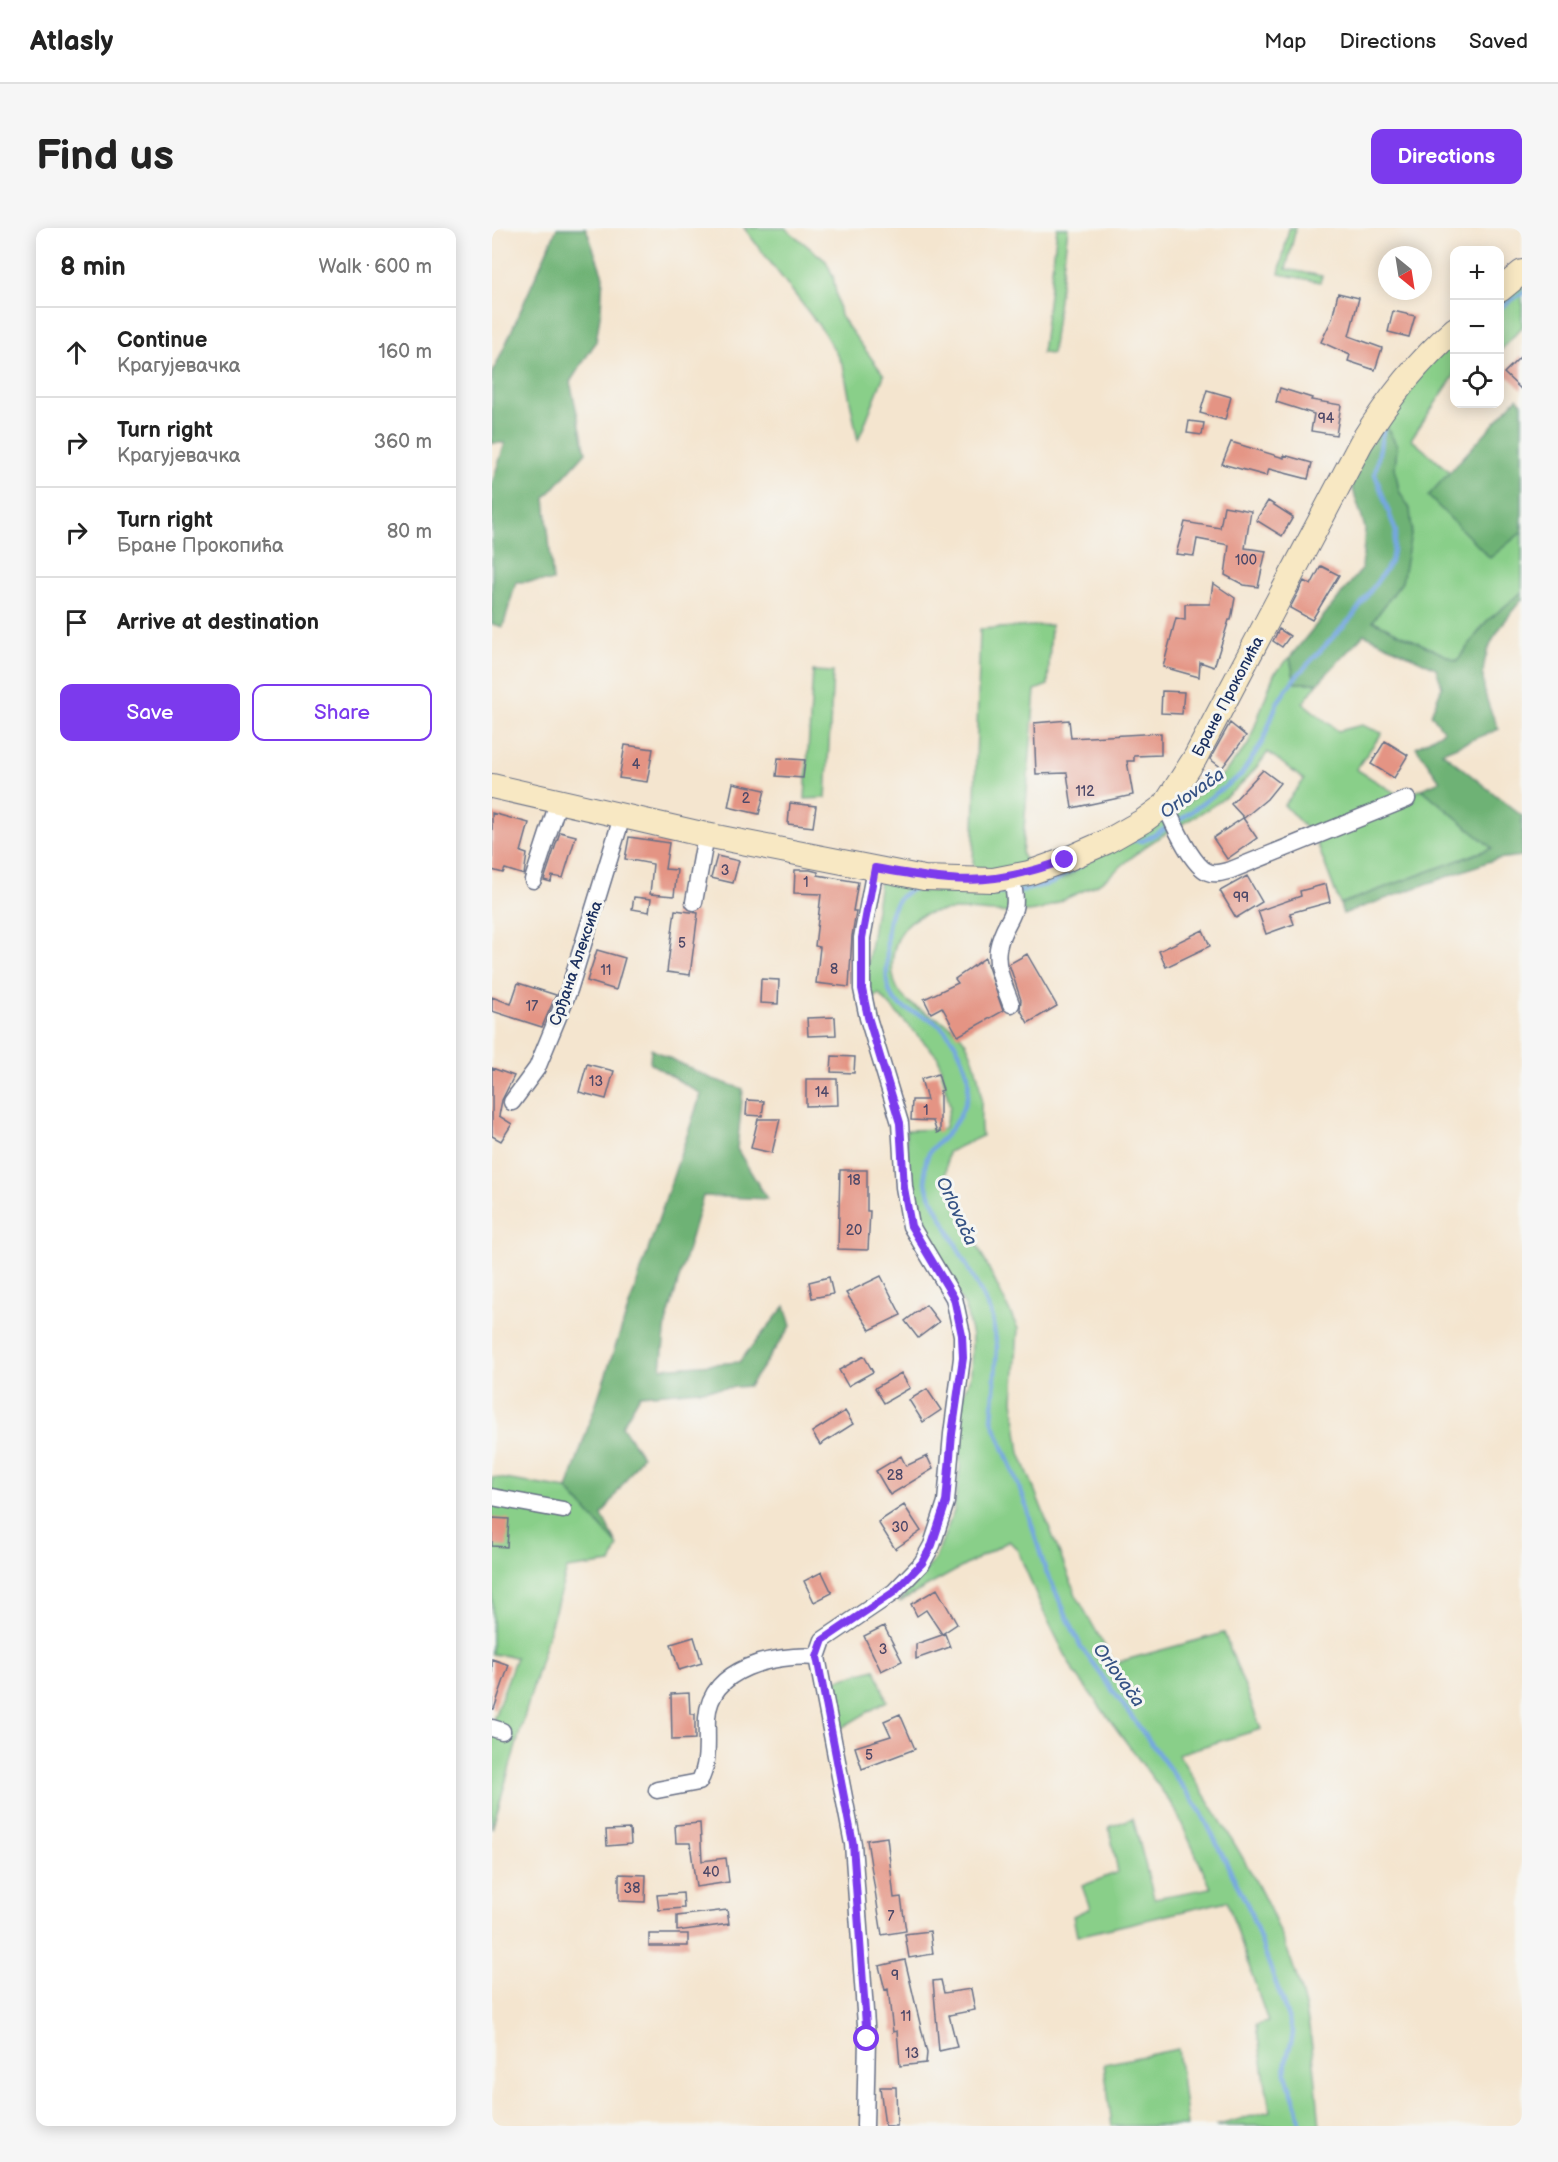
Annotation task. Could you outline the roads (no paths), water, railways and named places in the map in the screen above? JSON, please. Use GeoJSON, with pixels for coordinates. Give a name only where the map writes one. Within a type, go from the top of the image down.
{"type":"FeatureCollection","features":[{"type":"Feature","properties":{"kind":"street"},"geometry":{"type":"LineString","coordinates":[[1504,287],[1522,272]]}},
{"type":"Feature","properties":{"kind":"street","name":"Бране Прокопића"},"geometry":{"type":"LineString","coordinates":[[875,868],[924,878],[1012,883],[1168,813],[1361,443],[1379,414],[1410,374],[1450,334]]}},
{"type":"Feature","properties":{"kind":"street"},"geometry":{"type":"LineString","coordinates":[[492,786],[706,836],[875,868],[862,938],[862,989],[868,1017],[900,1123],[904,1188],[911,1226],[954,1298],[962,1335],[963,1358],[952,1434],[946,1502],[932,1545],[922,1563],[894,1592],[823,1640],[817,1657],[853,1844],[867,2039],[865,2126]]}},
{"type":"Feature","properties":{"kind":"street"},"geometry":{"type":"LineString","coordinates":[[1168,813],[1183,842],[1200,867],[1209,873],[1219,873],[1407,799]]}},
{"type":"Feature","properties":{"kind":"street"},"geometry":{"type":"LineString","coordinates":[[533,880],[558,803]]}},
{"type":"Feature","properties":{"kind":"street","name":"Срђана Алексића"},"geometry":{"type":"LineString","coordinates":[[512,1102],[537,1068],[569,990],[622,817]]}},
{"type":"Feature","properties":{"kind":"street"},"geometry":{"type":"LineString","coordinates":[[694,902],[706,836]]}},
{"type":"Feature","properties":{"kind":"street"},"geometry":{"type":"LineString","coordinates":[[1011,1004],[1000,975],[997,951],[1016,906],[1012,883]]}},
{"type":"Feature","properties":{"kind":"street"},"geometry":{"type":"LineString","coordinates":[[492,1497],[563,1510]]}},
{"type":"Feature","properties":{"kind":"street"},"geometry":{"type":"LineString","coordinates":[[657,1790],[699,1782],[706,1765],[710,1699],[728,1677],[793,1655],[817,1657]]}},
{"type":"Feature","properties":{"kind":"waterway"},"geometry":{"type":"LineString","coordinates":[[1504,305],[1522,293]]}},
{"type":"Feature","properties":{"kind":"waterway","name":"Orlovača"},"geometry":{"type":"LineString","coordinates":[[1177,822],[1241,775],[1263,741],[1277,703],[1294,679],[1352,617],[1391,562],[1396,532],[1375,474],[1384,426]]}},
{"type":"Feature","properties":{"kind":"waterway","name":"Orlovača"},"geometry":{"type":"LineString","coordinates":[[1131,840],[1143,841],[1170,826]]}},
{"type":"Feature","properties":{"kind":"waterway","name":"Orlovača"},"geometry":{"type":"LineString","coordinates":[[1018,892],[1052,883],[1081,865]]}},
{"type":"Feature","properties":{"kind":"waterway","name":"Orlovača"},"geometry":{"type":"LineString","coordinates":[[920,887],[900,897],[890,915],[887,936],[887,981],[892,997],[899,1005],[935,1022],[947,1033],[960,1053],[966,1068],[968,1086],[965,1104],[952,1128],[930,1152],[926,1159],[925,1173],[928,1191],[991,1312],[997,1347],[992,1420],[1024,1499],[1045,1569],[1081,1647],[1201,1812],[1249,1908],[1293,2031],[1285,2068],[1300,2126]]}},
{"type":"Feature","properties":{"kind":"waterway","name":"Orlovača"},"geometry":{"type":"LineString","coordinates":[[961,891],[1009,892]]}}]}
